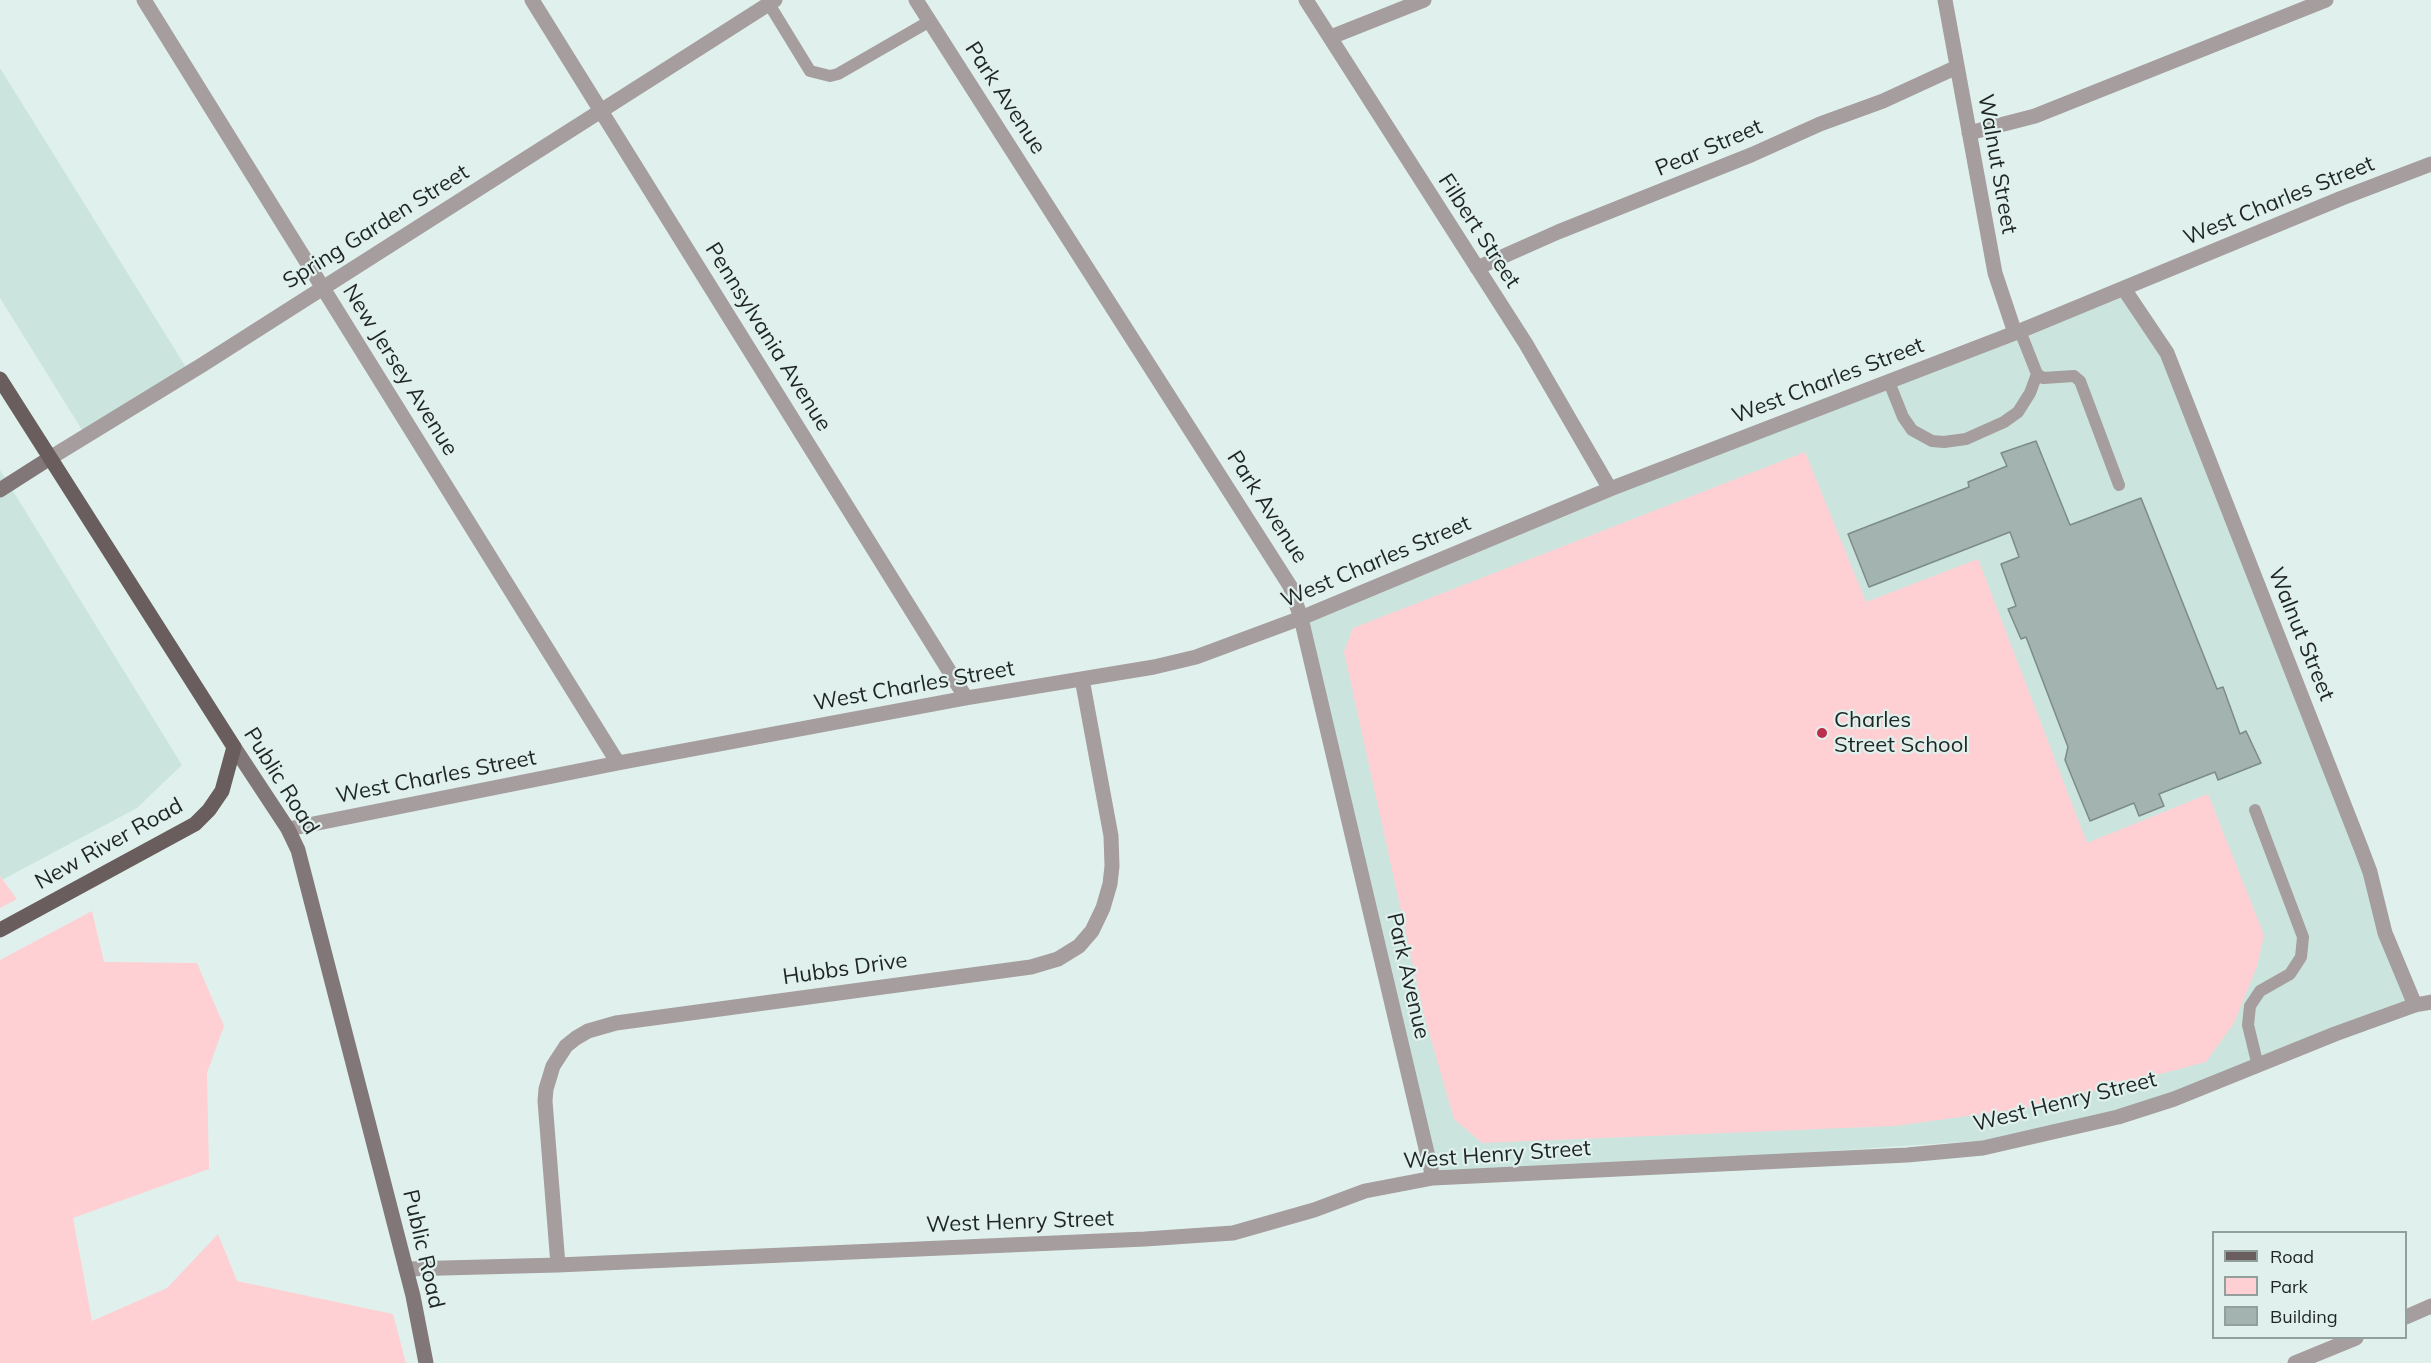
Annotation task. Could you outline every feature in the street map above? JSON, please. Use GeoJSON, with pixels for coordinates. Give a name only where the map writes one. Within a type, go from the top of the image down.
{"type":"FeatureCollection","features":[{"type":"Feature","properties":{"kind":"main road","name":"Public Road"},"geometry":{"type":"LineString","coordinates":[[0,379],[234,747]]}},
{"type":"Feature","properties":{"kind":"main road","name":"New River Road"},"geometry":{"type":"LineString","coordinates":[[0,930],[195,825],[222,791],[234,747]]}},
{"type":"Feature","properties":{"kind":"street","name":"New Jersey Avenue"},"geometry":{"type":"LineString","coordinates":[[144,0],[618,763]]}},
{"type":"Feature","properties":{"kind":"street","name":"Pennsylvania Avenue"},"geometry":{"type":"LineString","coordinates":[[532,0],[966,698]]}},
{"type":"Feature","properties":{"kind":"street","name":"Park Avenue"},"geometry":{"type":"LineString","coordinates":[[916,0],[1290,586],[1301,618],[1433,1178]]}},
{"type":"Feature","properties":{"kind":"street","name":"Filbert Street"},"geometry":{"type":"LineString","coordinates":[[1306,0],[1526,345],[1610,489]]}},
{"type":"Feature","properties":{"kind":"street"},"geometry":{"type":"LineString","coordinates":[[1331,37],[1424,0]]}},
{"type":"Feature","properties":{"kind":"street","name":"Walnut Street"},"geometry":{"type":"LineString","coordinates":[[1945,0],[1995,273],[2018,332]]}},
{"type":"Feature","properties":{"kind":"street"},"geometry":{"type":"LineString","coordinates":[[1969,133],[2043,112],[2325,0]]}},
{"type":"Feature","properties":{"kind":"street","name":"Spring Garden Street"},"geometry":{"type":"LineString","coordinates":[[0,490],[323,288],[772,2]]}},
{"type":"Feature","properties":{"kind":"street","name":"Pear Street"},"geometry":{"type":"LineString","coordinates":[[1477,268],[1557,232],[1702,176],[1820,124],[1884,101],[1958,68]]}},
{"type":"Feature","properties":{"kind":"street","name":"West Charles Street"},"geometry":{"type":"LineString","coordinates":[[288,829],[618,763],[966,698],[1082,680],[1196,657],[1301,618],[1610,489],[2018,332],[2342,198],[2431,164]]}},
{"type":"Feature","properties":{"kind":"street","name":"Walnut Street"},"geometry":{"type":"LineString","coordinates":[[2124,289],[2167,353],[2361,848],[2370,872],[2385,933],[2415,1005]]}},
{"type":"Feature","properties":{"kind":"street","name":"Hubbs Drive"},"geometry":{"type":"LineString","coordinates":[[558,1265],[544,1113],[545,1095],[553,1066],[566,1046],[576,1038],[588,1031],[616,1023],[1031,967],[1058,959],[1078,946],[1092,931],[1103,908],[1110,884],[1111,836],[1082,680]]}},
{"type":"Feature","properties":{"kind":"street","name":"Public Road"},"geometry":{"type":"LineString","coordinates":[[234,747],[288,829],[298,850],[406,1269],[426,1363]]}},
{"type":"Feature","properties":{"kind":"street","name":"West Henry Street"},"geometry":{"type":"LineString","coordinates":[[406,1269],[558,1265],[1145,1239],[1233,1233],[1314,1210],[1365,1191],[1433,1178],[1907,1155],[1983,1148],[2118,1117],[2203,1089],[2335,1034],[2415,1005],[2431,1002]]}},
{"type":"Feature","properties":{"kind":"street"},"geometry":{"type":"LineString","coordinates":[[2407,1317],[2431,1306]]}},
{"type":"Feature","properties":{"kind":"street"},"geometry":{"type":"LineString","coordinates":[[2295,1363],[2354,1339]]}},
{"type":"Feature","properties":{"kind":"lane"},"geometry":{"type":"LineString","coordinates":[[772,2],[810,71],[830,76],[838,74],[930,21]]}},
{"type":"Feature","properties":{"kind":"lane"},"geometry":{"type":"LineString","coordinates":[[2018,332],[2037,374],[2043,378],[2074,376],[2080,381],[2119,485]]}},
{"type":"Feature","properties":{"kind":"lane"},"geometry":{"type":"LineString","coordinates":[[1889,382],[1903,417],[1912,430],[1932,441],[1944,442],[1966,439],[2004,423],[2018,412],[2030,393],[2037,374]]}},
{"type":"Feature","properties":{"kind":"lane"},"geometry":{"type":"LineString","coordinates":[[2254,810],[2303,937],[2301,957],[2290,974],[2260,991],[2250,1006],[2248,1025],[2258,1066]]}},
{"type":"Feature","properties":{"kind":"shaded area"},"geometry":{"type":"Polygon","coordinates":[[[0,68],[189,372],[87,438],[0,298],[0,68]]]}},
{"type":"Feature","properties":{"kind":"shaded area","name":"Charles Street School"},"geometry":{"type":"Polygon","coordinates":[[[2124,289],[2167,353],[2415,1005],[2258,1066],[2036,1137],[1433,1178],[1301,618],[2124,289]]]}},
{"type":"Feature","properties":{"kind":"shaded area"},"geometry":{"type":"Polygon","coordinates":[[[0,470],[182,765],[137,808],[2,880],[0,876],[0,470]]]}},
{"type":"Feature","properties":{"kind":"green space","name":"Charles Street School"},"geometry":{"type":"Polygon","coordinates":[[[1805,452],[1866,602],[1978,559],[2087,843],[2208,794],[2264,935],[2257,966],[2234,1023],[2206,1062],[2035,1107],[1894,1126],[1482,1143],[1454,1119],[1424,1015],[1344,652],[1353,628],[1805,452]]]}},
{"type":"Feature","properties":{"kind":"green space"},"geometry":{"type":"Polygon","coordinates":[[[0,876],[17,899],[0,908],[0,876]]]}},
{"type":"Feature","properties":{"kind":"green space"},"geometry":{"type":"Polygon","coordinates":[[[92,911],[104,962],[197,963],[224,1026],[207,1073],[209,1169],[73,1218],[92,1321],[167,1288],[218,1234],[237,1281],[393,1314],[406,1363],[0,1363],[0,960],[92,911]]]}},
{"type":"Feature","properties":{"kind":"building"},"geometry":{"type":"Polygon","coordinates":[[[2036,441],[2070,525],[2141,498],[2217,689],[2223,687],[2240,734],[2246,731],[2261,763],[2218,780],[2215,772],[2159,794],[2164,806],[2139,816],[2134,803],[2090,821],[2065,760],[2068,747],[2026,637],[2021,639],[2008,609],[2016,606],[2001,564],[2019,557],[2010,532],[1869,587],[1848,534],[1969,487],[1968,482],[2007,466],[2001,453],[2036,441]]]}},
{"type":"Feature","properties":{"kind":"place","name":"Charles Street School"},"geometry":{"type":"Point","coordinates":[1822,733]}}]}
